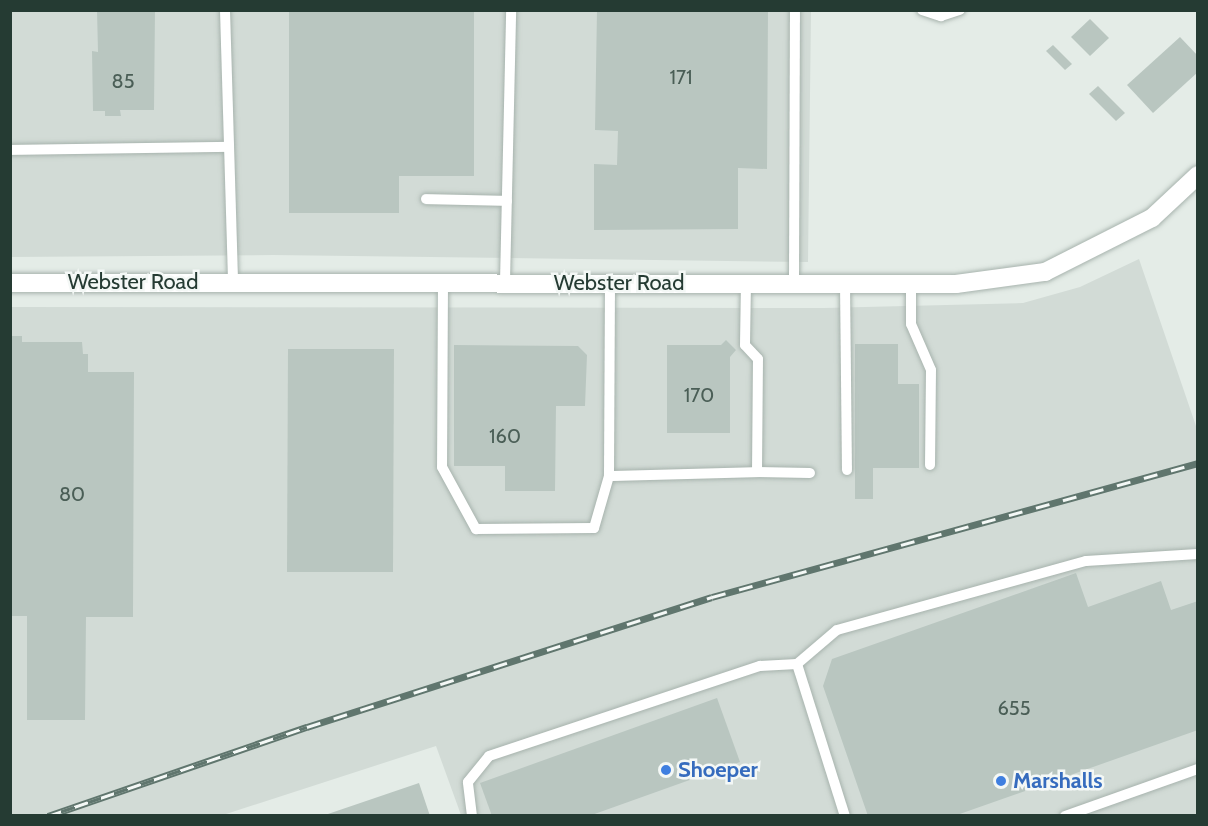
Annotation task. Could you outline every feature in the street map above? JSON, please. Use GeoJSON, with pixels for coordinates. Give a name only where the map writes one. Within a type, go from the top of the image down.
{"type":"FeatureCollection","features":[{"type":"Feature","properties":{"kind":"street","name":"Webster Road"},"geometry":{"type":"LineString","coordinates":[[10,283],[956,284],[1045,272],[1152,218],[1197,176]]}},
{"type":"Feature","properties":{"kind":"lane"},"geometry":{"type":"LineString","coordinates":[[225,10],[233,282]]}},
{"type":"Feature","properties":{"kind":"lane"},"geometry":{"type":"LineString","coordinates":[[505,282],[511,10]]}},
{"type":"Feature","properties":{"kind":"lane"},"geometry":{"type":"LineString","coordinates":[[794,283],[795,10]]}},
{"type":"Feature","properties":{"kind":"lane"},"geometry":{"type":"LineString","coordinates":[[922,10],[941,16],[960,10]]}},
{"type":"Feature","properties":{"kind":"lane"},"geometry":{"type":"LineString","coordinates":[[10,150],[229,147]]}},
{"type":"Feature","properties":{"kind":"lane"},"geometry":{"type":"LineString","coordinates":[[426,199],[507,201]]}},
{"type":"Feature","properties":{"kind":"lane"},"geometry":{"type":"LineString","coordinates":[[443,282],[442,467],[476,529],[594,528],[609,476],[610,283]]}},
{"type":"Feature","properties":{"kind":"lane"},"geometry":{"type":"LineString","coordinates":[[746,283],[745,345],[758,359],[757,472]]}},
{"type":"Feature","properties":{"kind":"lane"},"geometry":{"type":"LineString","coordinates":[[844,283],[847,470]]}},
{"type":"Feature","properties":{"kind":"lane"},"geometry":{"type":"LineString","coordinates":[[910,284],[911,324],[931,370],[930,465]]}},
{"type":"Feature","properties":{"kind":"lane"},"geometry":{"type":"LineString","coordinates":[[609,476],[810,473]]}},
{"type":"Feature","properties":{"kind":"lane"},"geometry":{"type":"LineString","coordinates":[[472,816],[468,782],[489,756],[760,666],[797,664],[837,630],[1086,561],[1197,554]]}},
{"type":"Feature","properties":{"kind":"lane"},"geometry":{"type":"LineString","coordinates":[[797,664],[845,816]]}},
{"type":"Feature","properties":{"kind":"lane"},"geometry":{"type":"LineString","coordinates":[[1065,816],[1197,770]]}},
{"type":"Feature","properties":{"kind":"shaded area"},"geometry":{"type":"Polygon","coordinates":[[[10,11],[811,11],[808,262],[273,255],[11,257],[10,11]]]}},
{"type":"Feature","properties":{"kind":"shaded area"},"geometry":{"type":"Polygon","coordinates":[[[1139,259],[1197,429],[1197,815],[461,815],[436,746],[223,815],[11,816],[11,307],[824,308],[1023,303],[1080,287],[1139,259]]]}},
{"type":"Feature","properties":{"kind":"building"},"geometry":{"type":"Polygon","coordinates":[[[97,10],[155,10],[154,110],[120,110],[121,116],[105,116],[105,111],[93,111],[92,51],[98,52],[97,10]]]}},
{"type":"Feature","properties":{"kind":"building"},"geometry":{"type":"Polygon","coordinates":[[[289,10],[474,10],[474,176],[399,176],[399,213],[289,213],[289,10]]]}},
{"type":"Feature","properties":{"kind":"building"},"geometry":{"type":"Polygon","coordinates":[[[597,10],[768,10],[767,169],[738,168],[738,229],[594,230],[594,164],[617,165],[618,131],[595,130],[597,10]]]}},
{"type":"Feature","properties":{"kind":"building"},"geometry":{"type":"Polygon","coordinates":[[[1090,19],[1109,38],[1090,56],[1071,37],[1090,19]]]}},
{"type":"Feature","properties":{"kind":"building"},"geometry":{"type":"Polygon","coordinates":[[[1180,37],[1198,56],[1198,72],[1153,113],[1127,85],[1180,37]]]}},
{"type":"Feature","properties":{"kind":"building"},"geometry":{"type":"Polygon","coordinates":[[[1053,45],[1072,64],[1065,70],[1046,51],[1053,45]]]}},
{"type":"Feature","properties":{"kind":"building"},"geometry":{"type":"Polygon","coordinates":[[[1098,86],[1125,113],[1116,121],[1089,94],[1098,86]]]}},
{"type":"Feature","properties":{"kind":"building"},"geometry":{"type":"Polygon","coordinates":[[[10,336],[22,336],[22,342],[82,342],[83,354],[88,354],[88,372],[134,372],[133,617],[86,617],[85,720],[27,720],[27,616],[10,616],[10,336]]]}},
{"type":"Feature","properties":{"kind":"building"},"geometry":{"type":"Polygon","coordinates":[[[726,340],[736,350],[730,357],[730,433],[667,433],[667,345],[721,345],[726,340]]]}},
{"type":"Feature","properties":{"kind":"building"},"geometry":{"type":"Polygon","coordinates":[[[855,344],[898,344],[898,384],[919,384],[919,468],[873,468],[873,499],[855,499],[855,344]]]}},
{"type":"Feature","properties":{"kind":"building"},"geometry":{"type":"Polygon","coordinates":[[[454,345],[578,346],[587,355],[585,406],[556,406],[555,491],[505,491],[505,466],[454,466],[454,345]]]}},
{"type":"Feature","properties":{"kind":"building"},"geometry":{"type":"Polygon","coordinates":[[[288,349],[394,349],[393,572],[287,572],[288,349]]]}},
{"type":"Feature","properties":{"kind":"building"},"geometry":{"type":"Polygon","coordinates":[[[1076,573],[1088,607],[1161,581],[1171,610],[1198,601],[1198,730],[954,816],[868,816],[823,686],[832,659],[1076,573]]]}},
{"type":"Feature","properties":{"kind":"building"},"geometry":{"type":"Polygon","coordinates":[[[717,698],[740,762],[589,816],[492,816],[480,783],[717,698]]]}},
{"type":"Feature","properties":{"kind":"building"},"geometry":{"type":"Polygon","coordinates":[[[419,783],[430,816],[325,816],[325,815],[419,783]]]}},
{"type":"Feature","properties":{"kind":"railway"},"geometry":{"type":"LineString","coordinates":[[48,816],[307,727],[712,597],[1198,463]]}},
{"type":"Feature","properties":{"kind":"place","name":"Shoeper"},"geometry":{"type":"Point","coordinates":[666,770]}},
{"type":"Feature","properties":{"kind":"place","name":"Marshalls"},"geometry":{"type":"Point","coordinates":[1001,781]}}]}
